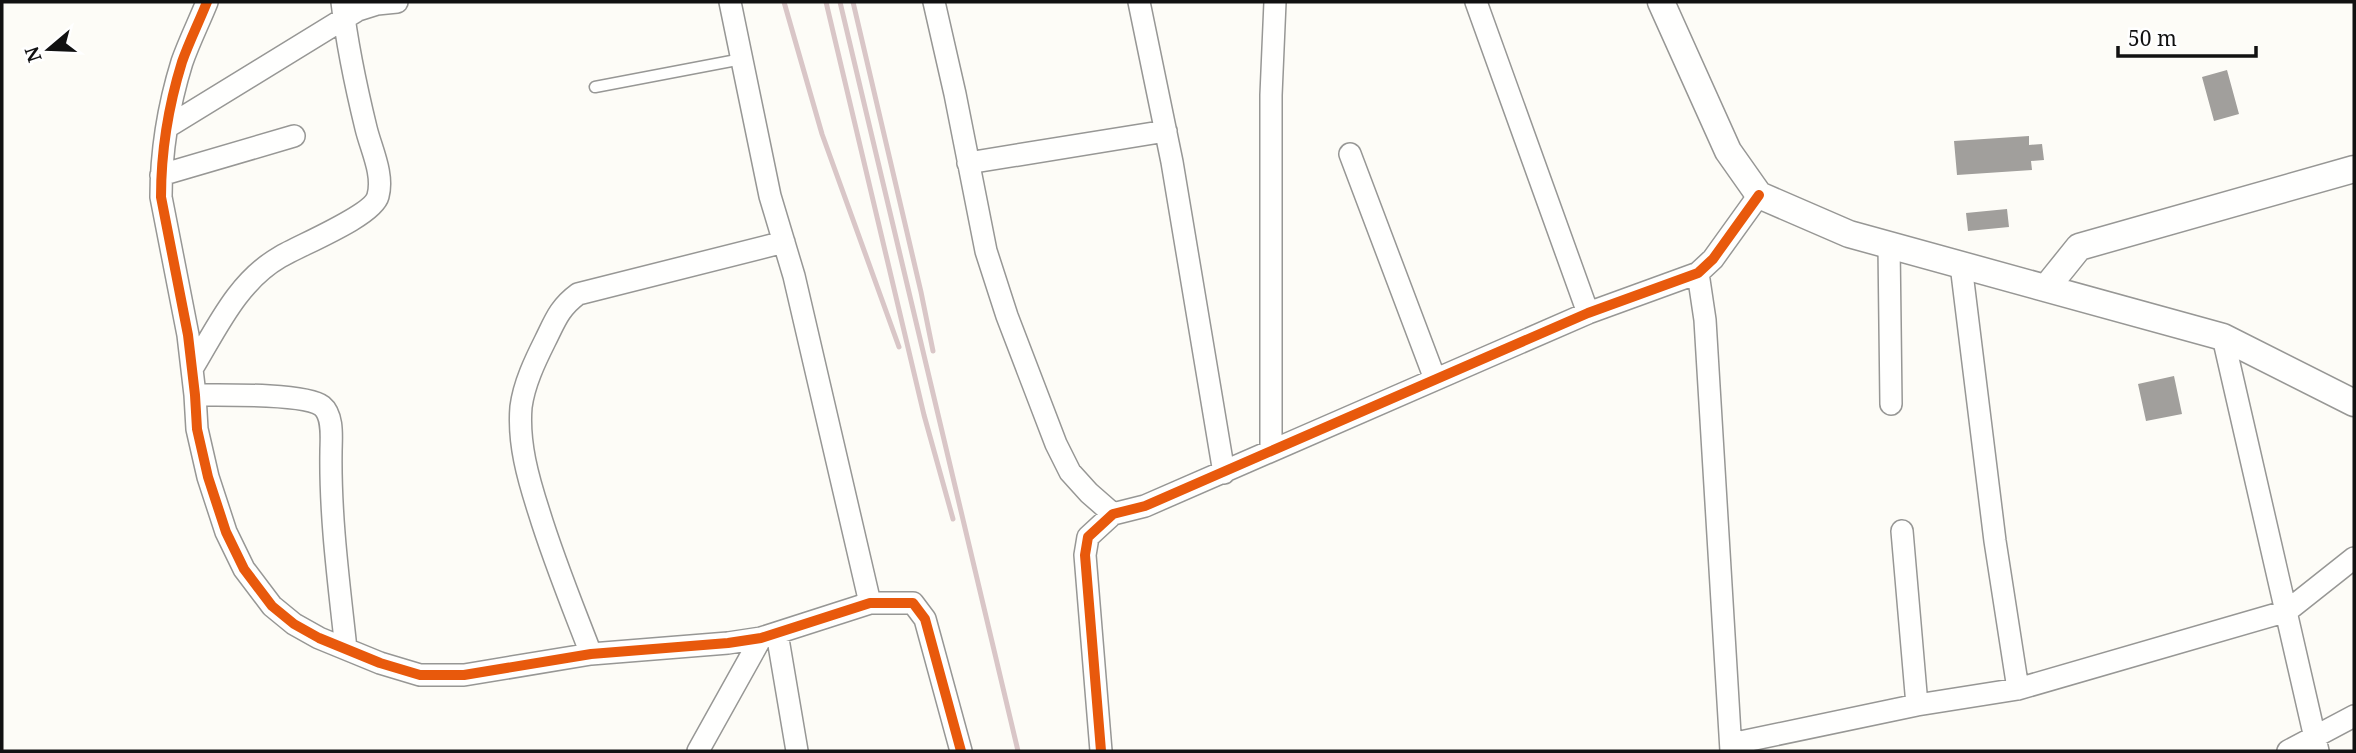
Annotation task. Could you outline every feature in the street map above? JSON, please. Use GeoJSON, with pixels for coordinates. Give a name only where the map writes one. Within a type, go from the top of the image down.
{"type":"FeatureCollection","features":[{"type":"Feature","properties":{"kind":"street"},"geometry":{"type":"LineString","coordinates":[[207,2],[183,60],[161,175],[161,197],[188,335],[197,429],[208,477],[226,532],[244,569],[272,606],[294,624],[380,663],[420,675],[464,675],[591,654],[728,643],[769,636],[870,603],[913,603],[925,619],[961,751]]}},
{"type":"Feature","properties":{"kind":"street"},"geometry":{"type":"LineString","coordinates":[[169,126],[343,10],[358,10],[397,2]]}},
{"type":"Feature","properties":{"kind":"street"},"geometry":{"type":"LineString","coordinates":[[730,2],[771,196],[870,603]]}},
{"type":"Feature","properties":{"kind":"street"},"geometry":{"type":"LineString","coordinates":[[934,2],[990,267],[1056,444],[1070,472],[1088,493],[1113,514]]}},
{"type":"Feature","properties":{"kind":"street"},"geometry":{"type":"LineString","coordinates":[[1139,2],[1166,131],[1224,473]]}},
{"type":"Feature","properties":{"kind":"street"},"geometry":{"type":"LineString","coordinates":[[1271,450],[1271,109],[1275,2]]}},
{"type":"Feature","properties":{"kind":"street"},"geometry":{"type":"LineString","coordinates":[[1476,2],[1588,313]]}},
{"type":"Feature","properties":{"kind":"street"},"geometry":{"type":"LineString","coordinates":[[1661,2],[1728,151],[1759,195],[1849,234],[2223,337],[2354,403]]}},
{"type":"Feature","properties":{"kind":"street"},"geometry":{"type":"LineString","coordinates":[[192,369],[237,295],[256,274],[279,257],[366,212],[378,198],[380,181],[366,128],[343,10]]}},
{"type":"Feature","properties":{"kind":"street"},"geometry":{"type":"LineString","coordinates":[[968,163],[1166,131]]}},
{"type":"Feature","properties":{"kind":"street"},"geometry":{"type":"LineString","coordinates":[[161,175],[294,136]]}},
{"type":"Feature","properties":{"kind":"street"},"geometry":{"type":"LineString","coordinates":[[1350,154],[1435,379]]}},
{"type":"Feature","properties":{"kind":"street"},"geometry":{"type":"LineString","coordinates":[[2046,288],[2079,247],[2354,169]]}},
{"type":"Feature","properties":{"kind":"street"},"geometry":{"type":"LineString","coordinates":[[1101,751],[1085,555],[1088,537],[1113,514],[1146,506],[1224,473],[1271,450],[1588,313],[1698,274],[1713,259],[1759,195]]}},
{"type":"Feature","properties":{"kind":"street"},"geometry":{"type":"LineString","coordinates":[[591,654],[553,556],[524,460],[520,425],[522,406],[538,356],[564,304],[578,294],[784,242]]}},
{"type":"Feature","properties":{"kind":"street"},"geometry":{"type":"LineString","coordinates":[[1889,245],[1891,404]]}},
{"type":"Feature","properties":{"kind":"street"},"geometry":{"type":"LineString","coordinates":[[1961,265],[1995,541],[2018,688]]}},
{"type":"Feature","properties":{"kind":"street"},"geometry":{"type":"LineString","coordinates":[[1698,274],[1705,320],[1731,748],[1917,705],[2018,688],[2287,611],[2354,558]]}},
{"type":"Feature","properties":{"kind":"street"},"geometry":{"type":"LineString","coordinates":[[2223,337],[2316,744]]}},
{"type":"Feature","properties":{"kind":"street"},"geometry":{"type":"LineString","coordinates":[[195,395],[285,398],[313,402],[323,407],[327,413],[331,435],[330,482],[346,649]]}},
{"type":"Feature","properties":{"kind":"street"},"geometry":{"type":"LineString","coordinates":[[1902,531],[1917,705]]}},
{"type":"Feature","properties":{"kind":"street"},"geometry":{"type":"LineString","coordinates":[[698,751],[769,636]]}},
{"type":"Feature","properties":{"kind":"street"},"geometry":{"type":"LineString","coordinates":[[769,636],[797,751]]}},
{"type":"Feature","properties":{"kind":"street"},"geometry":{"type":"LineString","coordinates":[[2288,751],[2316,744],[2354,716]]}},
{"type":"Feature","properties":{"kind":"lane"},"geometry":{"type":"LineString","coordinates":[[595,87],[742,59]]}},
{"type":"Feature","properties":{"kind":"building"},"geometry":{"type":"Polygon","coordinates":[[[2227,70],[2239,114],[2214,121],[2202,77],[2227,70]]]}},
{"type":"Feature","properties":{"kind":"building"},"geometry":{"type":"Polygon","coordinates":[[[2029,136],[2029,145],[2042,144],[2044,160],[2031,161],[2032,170],[1957,175],[1954,141],[2029,136]]]}},
{"type":"Feature","properties":{"kind":"building"},"geometry":{"type":"Polygon","coordinates":[[[2007,209],[2009,227],[1968,231],[1966,213],[2007,209]]]}},
{"type":"Feature","properties":{"kind":"building"},"geometry":{"type":"Polygon","coordinates":[[[2174,376],[2182,414],[2146,421],[2138,384],[2174,376]]]}},
{"type":"Feature","properties":{"kind":"railway"},"geometry":{"type":"LineString","coordinates":[[784,2],[822,134],[899,347]]}},
{"type":"Feature","properties":{"kind":"railway"},"geometry":{"type":"LineString","coordinates":[[826,2],[924,415],[953,519]]}},
{"type":"Feature","properties":{"kind":"railway"},"geometry":{"type":"LineString","coordinates":[[840,2],[1018,751]]}},
{"type":"Feature","properties":{"kind":"railway"},"geometry":{"type":"LineString","coordinates":[[853,2],[933,351]]}},
{"type":"Feature","properties":{"kind":"cycle path"},"geometry":{"type":"LineString","coordinates":[[207,2],[182,62],[173,94],[164,146],[161,197],[188,335],[197,429],[208,477],[226,532],[244,569],[272,606],[294,624],[319,638],[380,663],[420,675],[464,675],[591,654],[761,638],[870,603],[913,603],[925,619],[961,751]]}},
{"type":"Feature","properties":{"kind":"cycle path"},"geometry":{"type":"LineString","coordinates":[[1101,751],[1085,555],[1088,537],[1113,514],[1145,506],[1588,313],[1698,273],[1713,259],[1759,195]]}}]}
